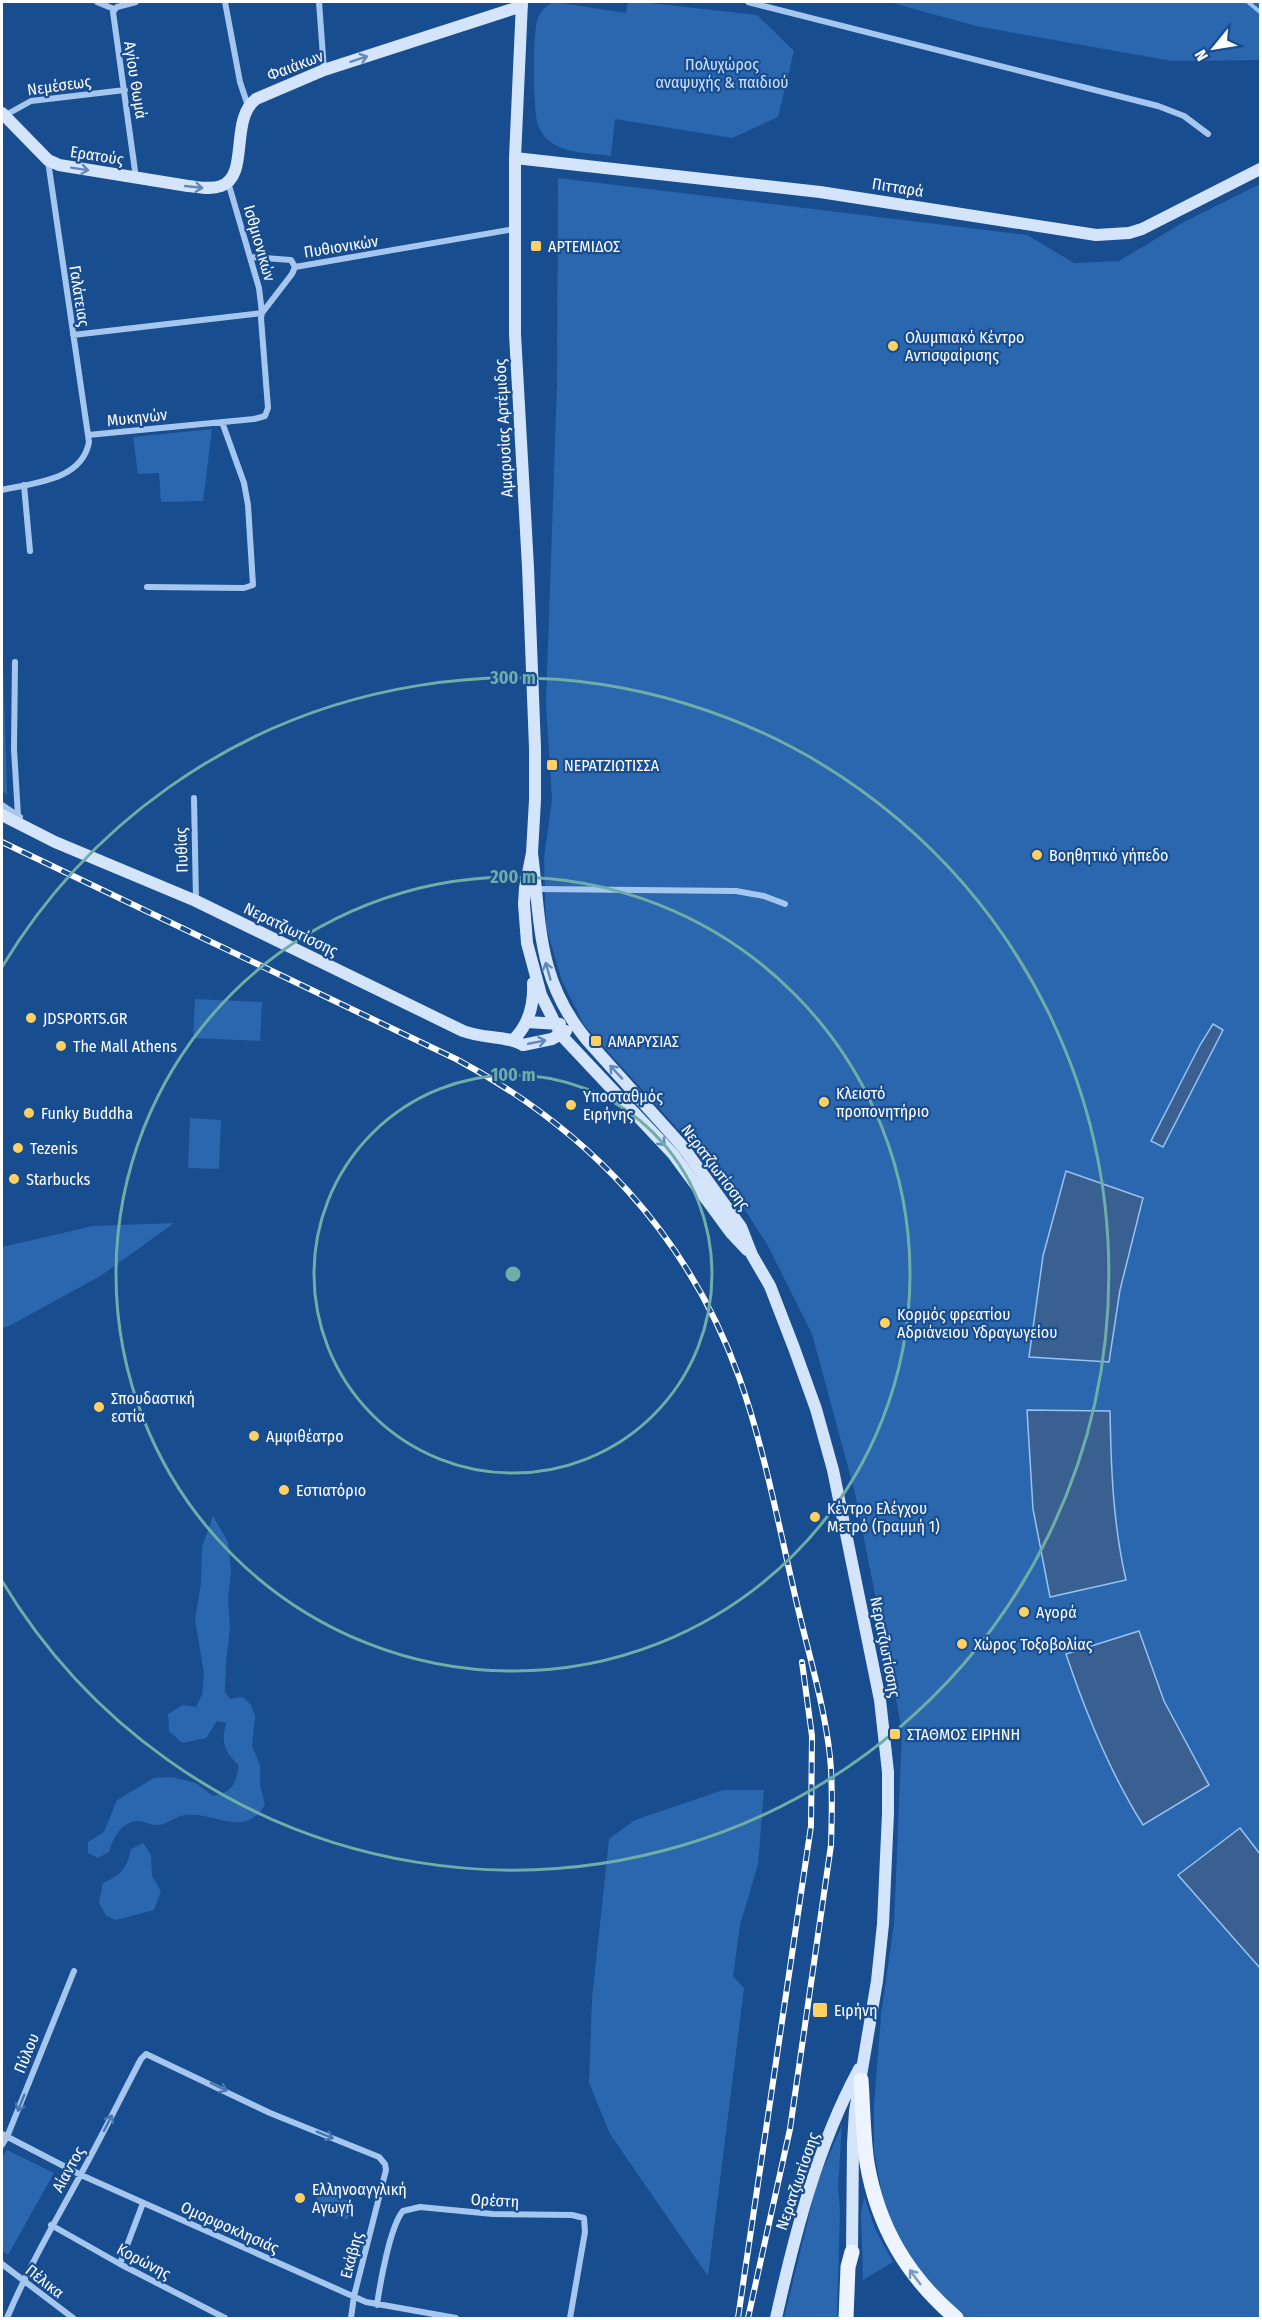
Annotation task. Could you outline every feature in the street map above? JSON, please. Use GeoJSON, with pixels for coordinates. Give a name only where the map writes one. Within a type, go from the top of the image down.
{"type":"FeatureCollection","features":[{"type":"Feature","properties":{"kind":"main road","name":"Φαιάκων"},"geometry":{"type":"LineString","coordinates":[[248,106],[266,94],[324,70],[522,4]]}},
{"type":"Feature","properties":{"kind":"main road","name":"Αμαρυσίας Αρτέμιδος"},"geometry":{"type":"LineString","coordinates":[[522,4],[515,158],[515,367],[528,567],[535,800],[532,853],[525,888],[525,932]]}},
{"type":"Feature","properties":{"kind":"main road"},"geometry":{"type":"LineString","coordinates":[[136,178],[206,188],[221,186],[228,182],[235,171],[241,126],[248,106]]}},
{"type":"Feature","properties":{"kind":"main road","name":"Ερατούς"},"geometry":{"type":"LineString","coordinates":[[2,115],[48,160],[71,168],[136,178]]}},
{"type":"Feature","properties":{"kind":"main road","name":"Πιτταρά"},"geometry":{"type":"LineString","coordinates":[[515,158],[820,192],[1096,235],[1129,233],[1142,229],[1260,169]]}},
{"type":"Feature","properties":{"kind":"main road","name":"Νερατζιωτίσσης"},"geometry":{"type":"LineString","coordinates":[[2,815],[55,842],[196,900],[463,1031],[482,1037],[514,1039],[523,1045],[561,1035],[573,1024],[683,1147],[741,1227],[782,1314],[806,1377],[825,1440],[880,1700],[888,1773],[883,1924],[877,1981],[855,2111],[852,2155],[852,2252]]}},
{"type":"Feature","properties":{"kind":"main road","name":"Αμαρυσίας Αρτέμιδος"},"geometry":{"type":"LineString","coordinates":[[532,853],[540,932],[546,963],[558,998],[573,1024]]}},
{"type":"Feature","properties":{"kind":"main road","name":"Νερατζιωτίσσης"},"geometry":{"type":"LineString","coordinates":[[525,932],[532,969],[544,1005],[561,1035],[673,1154],[731,1233],[753,1255]]}},
{"type":"Feature","properties":{"kind":"main road"},"geometry":{"type":"LineString","coordinates":[[514,1039],[527,1022],[533,999],[532,969]]}},
{"type":"Feature","properties":{"kind":"main road"},"geometry":{"type":"LineString","coordinates":[[527,1022],[573,1024]]}},
{"type":"Feature","properties":{"kind":"main road","name":"Νερατζιωτίσσης"},"geometry":{"type":"LineString","coordinates":[[776,2319],[794,2240],[815,2172],[846,2093],[864,2060]]}},
{"type":"Feature","properties":{"kind":"main road"},"geometry":{"type":"LineString","coordinates":[[861,2080],[867,2161],[873,2190],[885,2225],[901,2256],[918,2281],[956,2319]]}},
{"type":"Feature","properties":{"kind":"main road"},"geometry":{"type":"LineString","coordinates":[[846,2319],[848,2266],[852,2252]]}},
{"type":"Feature","properties":{"kind":"main road"},"geometry":{"type":"LineString","coordinates":[[852,2252],[855,2266],[856,2319]]}},
{"type":"Feature","properties":{"kind":"street"},"geometry":{"type":"LineString","coordinates":[[97,2],[114,9],[136,2]]}},
{"type":"Feature","properties":{"kind":"street"},"geometry":{"type":"LineString","coordinates":[[225,2],[240,82],[248,106]]}},
{"type":"Feature","properties":{"kind":"street"},"geometry":{"type":"LineString","coordinates":[[319,2],[324,70]]}},
{"type":"Feature","properties":{"kind":"street"},"geometry":{"type":"LineString","coordinates":[[748,2],[1158,106],[1184,116],[1208,134]]}},
{"type":"Feature","properties":{"kind":"street","name":"Αγίου Θωμά"},"geometry":{"type":"LineString","coordinates":[[114,9],[136,178]]}},
{"type":"Feature","properties":{"kind":"street","name":"Νεμέσεως"},"geometry":{"type":"LineString","coordinates":[[2,115],[31,101],[124,90]]}},
{"type":"Feature","properties":{"kind":"street","name":"Γαλάτειας"},"geometry":{"type":"LineString","coordinates":[[48,160],[88,435]]}},
{"type":"Feature","properties":{"kind":"street","name":"Ισθμιονικών"},"geometry":{"type":"LineString","coordinates":[[228,182],[259,288],[262,313]]}},
{"type":"Feature","properties":{"kind":"street","name":"Πυθιονικών"},"geometry":{"type":"LineString","coordinates":[[262,313],[295,267],[514,229]]}},
{"type":"Feature","properties":{"kind":"street"},"geometry":{"type":"LineString","coordinates":[[250,257],[289,260],[295,267]]}},
{"type":"Feature","properties":{"kind":"street"},"geometry":{"type":"LineString","coordinates":[[73,335],[262,313]]}},
{"type":"Feature","properties":{"kind":"street","name":"Μυκηνών"},"geometry":{"type":"LineString","coordinates":[[2,490],[50,479],[71,470],[81,460],[87,449],[88,435],[265,416],[268,408],[260,323],[262,313]]}},
{"type":"Feature","properties":{"kind":"street"},"geometry":{"type":"LineString","coordinates":[[147,587],[244,588],[253,585],[248,504],[244,483],[222,422]]}},
{"type":"Feature","properties":{"kind":"street"},"geometry":{"type":"LineString","coordinates":[[24,485],[30,551]]}},
{"type":"Feature","properties":{"kind":"street"},"geometry":{"type":"LineString","coordinates":[[15,662],[14,749],[18,816]]}},
{"type":"Feature","properties":{"kind":"street","name":"Πυθίας"},"geometry":{"type":"LineString","coordinates":[[194,798],[196,900]]}},
{"type":"Feature","properties":{"kind":"street","name":"Νερατζιωτίσσης"},"geometry":{"type":"LineString","coordinates":[[2,805],[55,842]]}},
{"type":"Feature","properties":{"kind":"street"},"geometry":{"type":"LineString","coordinates":[[537,889],[736,891],[764,896],[784,904]]}},
{"type":"Feature","properties":{"kind":"street","name":"Πύλου"},"geometry":{"type":"LineString","coordinates":[[2,2145],[4,2135],[74,1971]]}},
{"type":"Feature","properties":{"kind":"street","name":"Αίαντος"},"geometry":{"type":"LineString","coordinates":[[8,2319],[23,2280],[51,2225],[81,2175],[141,2059],[146,2054],[270,2113],[379,2157],[385,2164]]}},
{"type":"Feature","properties":{"kind":"street","name":"Ομορφοκλησιάς"},"geometry":{"type":"LineString","coordinates":[[4,2135],[81,2175],[354,2296],[377,2305],[456,2319]]}},
{"type":"Feature","properties":{"kind":"street","name":"Εκάβης"},"geometry":{"type":"LineString","coordinates":[[351,2319],[354,2296],[384,2180],[385,2164]]}},
{"type":"Feature","properties":{"kind":"street"},"geometry":{"type":"LineString","coordinates":[[120,2264],[143,2203]]}},
{"type":"Feature","properties":{"kind":"street","name":"Ορέστη"},"geometry":{"type":"LineString","coordinates":[[377,2305],[380,2281],[397,2222],[403,2211],[420,2207],[493,2214],[572,2215],[584,2218],[585,2232],[570,2319]]}},
{"type":"Feature","properties":{"kind":"street","name":"Κορώνης"},"geometry":{"type":"LineString","coordinates":[[51,2225],[225,2319]]}},
{"type":"Feature","properties":{"kind":"street","name":"Πέλικα"},"geometry":{"type":"LineString","coordinates":[[2,2264],[73,2319]]}},
{"type":"Feature","properties":{"kind":"green space","name":"Πολυχώρος αναψυχής & παιδιού"},"geometry":{"type":"Polygon","coordinates":[[[554,2],[626,13],[628,2],[641,2],[757,15],[794,51],[778,117],[732,138],[615,119],[611,156],[578,152],[554,145],[545,137],[538,125],[534,72],[538,18],[544,8],[554,2]]]}},
{"type":"Feature","properties":{"kind":"green space"},"geometry":{"type":"Polygon","coordinates":[[[889,2],[1260,2],[1260,60],[1172,61],[976,26],[889,2]]]}},
{"type":"Feature","properties":{"kind":"green space"},"geometry":{"type":"Polygon","coordinates":[[[558,178],[1027,235],[1074,263],[1119,261],[1184,222],[1260,184],[1260,2318],[965,2318],[924,2278],[899,2242],[882,2195],[874,2150],[874,2105],[881,2015],[894,1924],[902,1730],[854,1489],[812,1334],[767,1244],[730,1187],[584,1025],[562,981],[546,927],[544,858],[552,800],[546,703],[557,385],[558,178]]]}},
{"type":"Feature","properties":{"kind":"green space"},"geometry":{"type":"Polygon","coordinates":[[[212,429],[203,501],[161,502],[159,473],[138,474],[133,437],[212,429]]]}},
{"type":"Feature","properties":{"kind":"green space"},"geometry":{"type":"Polygon","coordinates":[[[2,633],[7,789],[7,795],[2,791],[2,633]]]}},
{"type":"Feature","properties":{"kind":"green space"},"geometry":{"type":"Polygon","coordinates":[[[195,999],[262,1002],[260,1041],[193,1038],[195,999]]]}},
{"type":"Feature","properties":{"kind":"green space"},"geometry":{"type":"Polygon","coordinates":[[[190,1118],[221,1120],[219,1169],[188,1168],[190,1118]]]}},
{"type":"Feature","properties":{"kind":"green space"},"geometry":{"type":"Polygon","coordinates":[[[174,1223],[102,1275],[2,1328],[2,1247],[93,1226],[174,1223]]]}},
{"type":"Feature","properties":{"kind":"green space"},"geometry":{"type":"Polygon","coordinates":[[[213,1516],[228,1542],[231,1571],[228,1599],[230,1628],[225,1692],[230,1699],[243,1697],[251,1705],[255,1716],[252,1746],[260,1765],[260,1785],[265,1805],[257,1815],[239,1822],[186,1815],[160,1825],[140,1821],[132,1822],[122,1828],[109,1852],[98,1858],[88,1853],[88,1842],[104,1832],[117,1800],[154,1778],[172,1777],[196,1783],[213,1796],[229,1789],[236,1778],[239,1766],[230,1756],[224,1742],[226,1723],[217,1721],[206,1738],[182,1743],[169,1731],[168,1714],[183,1705],[196,1707],[202,1695],[204,1674],[195,1619],[201,1583],[202,1547],[213,1516]]]}},
{"type":"Feature","properties":{"kind":"green space"},"geometry":{"type":"Polygon","coordinates":[[[723,1790],[764,1790],[758,1864],[740,1925],[733,1976],[744,1988],[708,2276],[610,2134],[589,2083],[592,1999],[609,1839],[635,1820],[723,1790]]]}},
{"type":"Feature","properties":{"kind":"green space"},"geometry":{"type":"Polygon","coordinates":[[[143,1843],[151,1855],[152,1876],[161,1891],[154,1910],[116,1920],[106,1916],[99,1902],[103,1883],[115,1877],[122,1870],[131,1849],[143,1843]]]}},
{"type":"Feature","properties":{"kind":"green space"},"geometry":{"type":"Polygon","coordinates":[[[842,2125],[838,2187],[840,2210],[837,2318],[784,2318],[817,2183],[842,2125]]]}},
{"type":"Feature","properties":{"kind":"green space"},"geometry":{"type":"Polygon","coordinates":[[[7,2150],[54,2173],[8,2255],[2,2251],[2,2157],[7,2150]]]}},
{"type":"Feature","properties":{"kind":"green space"},"geometry":{"type":"Polygon","coordinates":[[[320,2190],[354,2203],[347,2220],[314,2207],[320,2190]]]}},
{"type":"Feature","properties":{"kind":"green space"},"geometry":{"type":"Polygon","coordinates":[[[864,2196],[875,2229],[893,2262],[863,2280],[861,2213],[864,2196]]]}},
{"type":"Feature","properties":{"kind":"shaded area"},"geometry":{"type":"Polygon","coordinates":[[[1213,1024],[1223,1030],[1163,1147],[1151,1141],[1213,1024]]]}},
{"type":"Feature","properties":{"kind":"shaded area"},"geometry":{"type":"Polygon","coordinates":[[[1066,1171],[1143,1198],[1120,1290],[1109,1362],[1029,1357],[1043,1256],[1066,1171]]]}},
{"type":"Feature","properties":{"kind":"shaded area"},"geometry":{"type":"Polygon","coordinates":[[[1027,1410],[1110,1411],[1115,1517],[1126,1580],[1050,1597],[1033,1509],[1027,1410]]]}},
{"type":"Feature","properties":{"kind":"shaded area"},"geometry":{"type":"Polygon","coordinates":[[[1139,1631],[1164,1701],[1209,1785],[1143,1825],[1119,1784],[1099,1742],[1066,1654],[1139,1631]]]}},
{"type":"Feature","properties":{"kind":"shaded area"},"geometry":{"type":"Polygon","coordinates":[[[1240,1828],[1260,1854],[1260,1968],[1178,1875],[1240,1828]]]}},
{"type":"Feature","properties":{"kind":"waterway"},"geometry":{"type":"LineString","coordinates":[[1248,2],[1260,12]]}},
{"type":"Feature","properties":{"kind":"railway"},"geometry":{"type":"LineString","coordinates":[[2,842],[456,1059],[504,1087],[549,1118],[590,1153],[628,1191],[662,1232],[692,1277],[718,1325],[748,1403],[770,1483],[824,1715],[832,1790],[831,1845],[790,2129],[748,2318]]}},
{"type":"Feature","properties":{"kind":"railway"},"geometry":{"type":"LineString","coordinates":[[738,2318],[811,1826],[812,1736],[802,1662]]}},
{"type":"Feature","properties":{"kind":"place","name":"ΑΡΤΕΜΙΔΟΣ"},"geometry":{"type":"Point","coordinates":[536,246]}},
{"type":"Feature","properties":{"kind":"place","name":"Ολυμπιακό Κέντρο Αντισφαίρισης"},"geometry":{"type":"Point","coordinates":[893,346]}},
{"type":"Feature","properties":{"kind":"place","name":"ΝΕΡΑΤΖΙΩΤΙΣΣΑ"},"geometry":{"type":"Point","coordinates":[552,765]}},
{"type":"Feature","properties":{"kind":"place","name":"Βοηθητικό γήπεδο"},"geometry":{"type":"Point","coordinates":[1037,855]}},
{"type":"Feature","properties":{"kind":"place","name":"JDSPORTS.GR"},"geometry":{"type":"Point","coordinates":[31,1018]}},
{"type":"Feature","properties":{"kind":"place","name":"ΑΜΑΡΥΣΙΑΣ"},"geometry":{"type":"Point","coordinates":[596,1041]}},
{"type":"Feature","properties":{"kind":"place","name":"The Mall Athens"},"geometry":{"type":"Point","coordinates":[61,1046]}},
{"type":"Feature","properties":{"kind":"place","name":"Κλειστό προπονητήριο"},"geometry":{"type":"Point","coordinates":[824,1102]}},
{"type":"Feature","properties":{"kind":"place","name":"Υποσταθμός Ειρήνης"},"geometry":{"type":"Point","coordinates":[571,1105]}},
{"type":"Feature","properties":{"kind":"place","name":"Funky Buddha"},"geometry":{"type":"Point","coordinates":[29,1113]}},
{"type":"Feature","properties":{"kind":"place","name":"Tezenis"},"geometry":{"type":"Point","coordinates":[18,1148]}},
{"type":"Feature","properties":{"kind":"place","name":"Starbucks"},"geometry":{"type":"Point","coordinates":[14,1179]}},
{"type":"Feature","properties":{"kind":"place","name":"Κορμός φρεατίου Αδριάνειου Υδραγωγείου"},"geometry":{"type":"Point","coordinates":[885,1323]}},
{"type":"Feature","properties":{"kind":"place","name":"Σπουδαστική εστία"},"geometry":{"type":"Point","coordinates":[99,1407]}},
{"type":"Feature","properties":{"kind":"place","name":"Αμφιθέατρο"},"geometry":{"type":"Point","coordinates":[254,1436]}},
{"type":"Feature","properties":{"kind":"place","name":"Εστιατόριο"},"geometry":{"type":"Point","coordinates":[284,1490]}},
{"type":"Feature","properties":{"kind":"place","name":"Κέντρο Ελέγχου Μετρό (Γραμμή 1)"},"geometry":{"type":"Point","coordinates":[815,1517]}},
{"type":"Feature","properties":{"kind":"place","name":"Αγορά"},"geometry":{"type":"Point","coordinates":[1024,1612]}},
{"type":"Feature","properties":{"kind":"place","name":"Χώρος Τοξοβολίας"},"geometry":{"type":"Point","coordinates":[962,1644]}},
{"type":"Feature","properties":{"kind":"place","name":"ΣΤΑΘΜΟΣ ΕΙΡΗΝΗ"},"geometry":{"type":"Point","coordinates":[895,1734]}},
{"type":"Feature","properties":{"kind":"place","name":"Ειρήνη"},"geometry":{"type":"Point","coordinates":[820,2010]}},
{"type":"Feature","properties":{"kind":"place","name":"Ελληνοαγγλική Αγωγή"},"geometry":{"type":"Point","coordinates":[300,2198]}}]}
